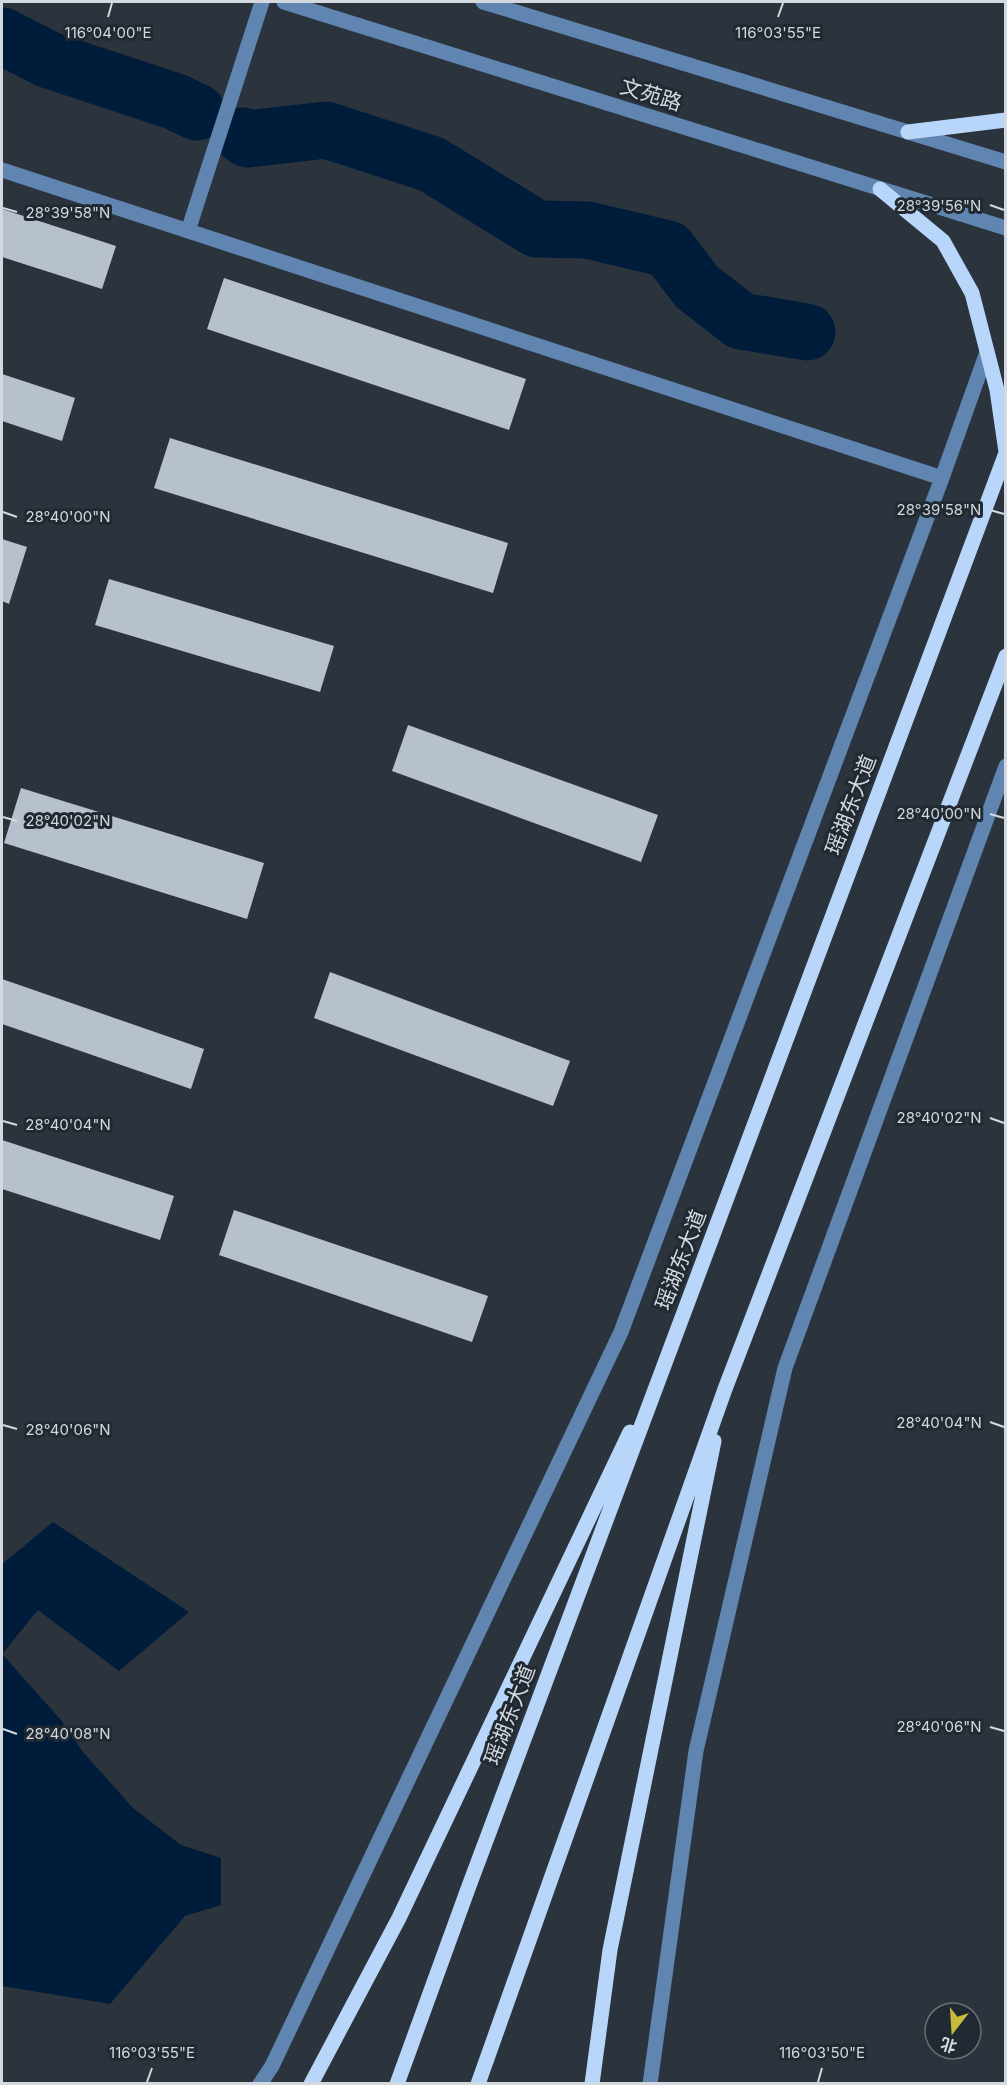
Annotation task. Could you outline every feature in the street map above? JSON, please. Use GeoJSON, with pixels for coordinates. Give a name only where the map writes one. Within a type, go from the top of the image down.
{"type":"FeatureCollection","features":[{"type":"Feature","properties":{"kind":"main road"},"geometry":{"type":"LineString","coordinates":[[908,132],[1005,120]]}},
{"type":"Feature","properties":{"kind":"main road"},"geometry":{"type":"LineString","coordinates":[[880,189],[943,241],[972,293],[998,390],[1005,453]]}},
{"type":"Feature","properties":{"kind":"main road","name":"瑶湖东大道"},"geometry":{"type":"LineString","coordinates":[[397,2084],[1005,453]]}},
{"type":"Feature","properties":{"kind":"main road"},"geometry":{"type":"LineString","coordinates":[[478,2084],[724,1389],[1005,656]]}},
{"type":"Feature","properties":{"kind":"main road"},"geometry":{"type":"LineString","coordinates":[[311,2084],[399,1918],[674,1340]]}},
{"type":"Feature","properties":{"kind":"main road"},"geometry":{"type":"LineString","coordinates":[[592,2084],[610,1950],[724,1389]]}},
{"type":"Feature","properties":{"kind":"street"},"geometry":{"type":"LineString","coordinates":[[188,231],[262,2]]}},
{"type":"Feature","properties":{"kind":"street","name":"文苑路"},"geometry":{"type":"LineString","coordinates":[[284,2],[1005,228]]}},
{"type":"Feature","properties":{"kind":"street"},"geometry":{"type":"LineString","coordinates":[[483,2],[1005,162]]}},
{"type":"Feature","properties":{"kind":"street"},"geometry":{"type":"LineString","coordinates":[[2,170],[942,478]]}},
{"type":"Feature","properties":{"kind":"street"},"geometry":{"type":"LineString","coordinates":[[260,2084],[277,2055],[621,1332],[942,478],[987,352]]}},
{"type":"Feature","properties":{"kind":"street"},"geometry":{"type":"LineString","coordinates":[[650,2084],[696,1750],[785,1368],[1005,766]]}},
{"type":"Feature","properties":{"kind":"water"},"geometry":{"type":"Polygon","coordinates":[[[53,1522],[189,1612],[119,1671],[38,1610],[2,1654],[2,1564],[53,1522]]]}},
{"type":"Feature","properties":{"kind":"water"},"geometry":{"type":"Polygon","coordinates":[[[2,1654],[60,1719],[83,1752],[133,1808],[181,1845],[221,1858],[221,1905],[185,1916],[110,2004],[2,1986],[2,1654]]]}},
{"type":"Feature","properties":{"kind":"building"},"geometry":{"type":"Polygon","coordinates":[[[2,209],[116,246],[102,289],[2,257],[2,209]]]}},
{"type":"Feature","properties":{"kind":"building"},"geometry":{"type":"Polygon","coordinates":[[[224,278],[526,379],[509,430],[207,329],[224,278]]]}},
{"type":"Feature","properties":{"kind":"building"},"geometry":{"type":"Polygon","coordinates":[[[2,374],[75,398],[62,441],[2,421],[2,374]]]}},
{"type":"Feature","properties":{"kind":"building"},"geometry":{"type":"Polygon","coordinates":[[[170,438],[508,543],[493,593],[154,488],[170,438]]]}},
{"type":"Feature","properties":{"kind":"building"},"geometry":{"type":"Polygon","coordinates":[[[2,539],[27,547],[9,604],[2,601],[2,539]]]}},
{"type":"Feature","properties":{"kind":"building"},"geometry":{"type":"Polygon","coordinates":[[[109,579],[334,646],[320,692],[95,625],[109,579]]]}},
{"type":"Feature","properties":{"kind":"building"},"geometry":{"type":"Polygon","coordinates":[[[408,725],[658,815],[641,862],[392,771],[408,725]]]}},
{"type":"Feature","properties":{"kind":"building"},"geometry":{"type":"Polygon","coordinates":[[[21,788],[264,863],[247,919],[4,843],[21,788]]]}},
{"type":"Feature","properties":{"kind":"building"},"geometry":{"type":"Polygon","coordinates":[[[330,972],[570,1061],[553,1106],[314,1018],[330,972]]]}},
{"type":"Feature","properties":{"kind":"building"},"geometry":{"type":"Polygon","coordinates":[[[2,979],[204,1049],[191,1089],[2,1024],[2,979]]]}},
{"type":"Feature","properties":{"kind":"building"},"geometry":{"type":"Polygon","coordinates":[[[2,1140],[174,1196],[160,1240],[2,1189],[2,1140]]]}},
{"type":"Feature","properties":{"kind":"building"},"geometry":{"type":"Polygon","coordinates":[[[234,1210],[488,1296],[472,1342],[219,1255],[234,1210]]]}},
{"type":"Feature","properties":{"kind":"waterway"},"geometry":{"type":"LineString","coordinates":[[2,36],[49,60],[176,102],[197,112]]}},
{"type":"Feature","properties":{"kind":"waterway"},"geometry":{"type":"LineString","coordinates":[[243,136],[248,139],[326,130],[431,164],[537,229],[587,230],[668,249],[697,287],[741,321],[807,332]]}}]}
